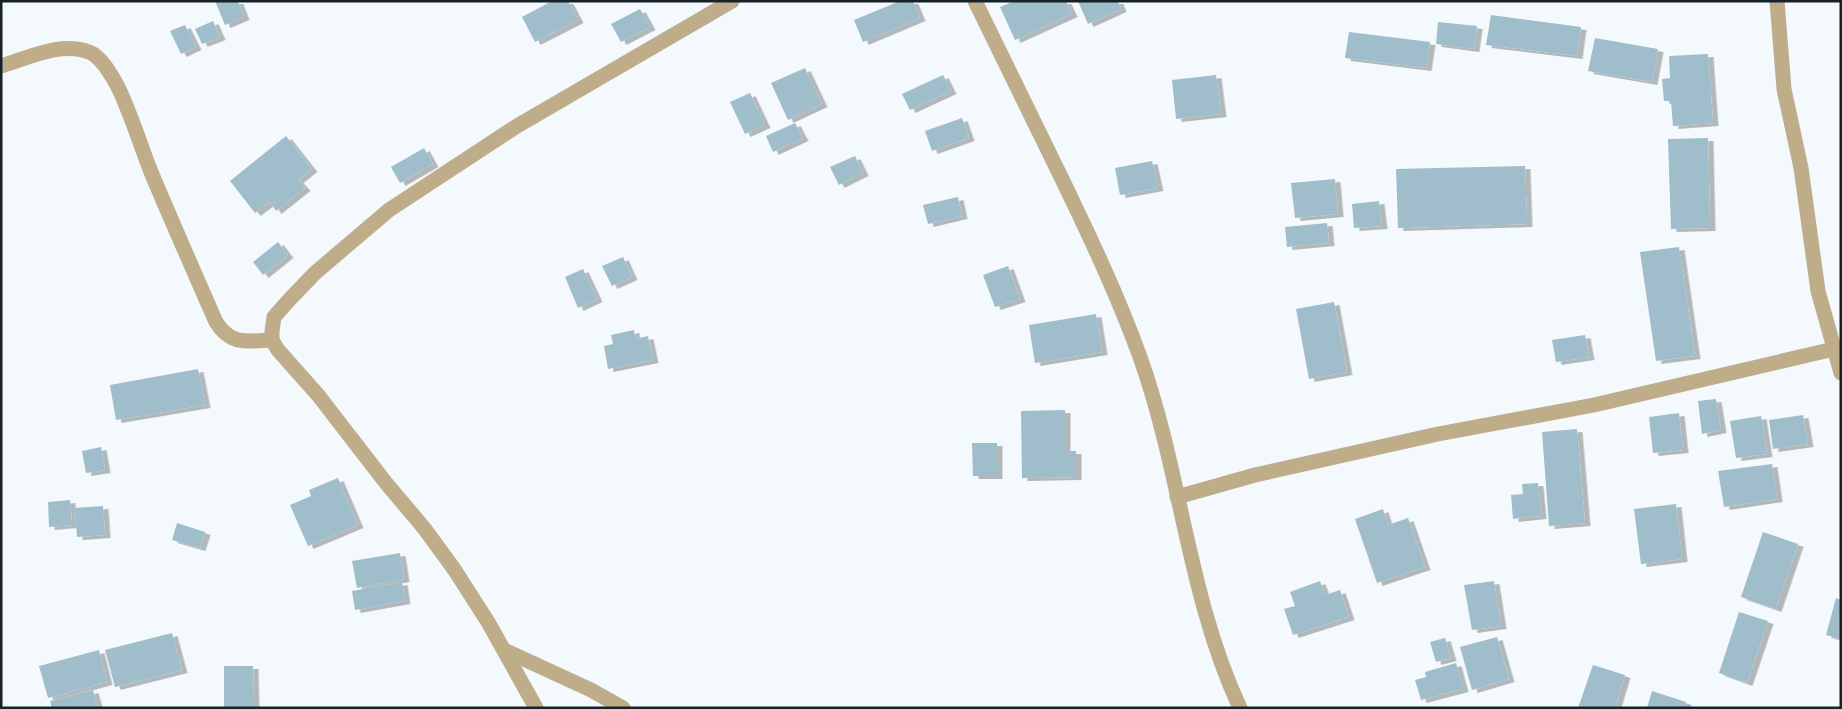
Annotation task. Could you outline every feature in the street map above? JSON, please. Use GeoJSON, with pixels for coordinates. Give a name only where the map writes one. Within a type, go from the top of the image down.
{"type":"FeatureCollection","features":[{"type":"Feature","properties":{"kind":"street"},"geometry":{"type":"LineString","coordinates":[[536,708],[504,650],[454,569],[424,528],[386,483],[318,395],[278,350],[272,340],[274,317],[315,273],[389,210],[518,126],[732,1]]}},
{"type":"Feature","properties":{"kind":"street"},"geometry":{"type":"LineString","coordinates":[[974,1],[1105,268],[1140,357],[1158,414],[1208,620],[1226,678],[1240,708]]}},
{"type":"Feature","properties":{"kind":"street"},"geometry":{"type":"LineString","coordinates":[[1777,1],[1784,89],[1801,168],[1818,292],[1841,373]]}},
{"type":"Feature","properties":{"kind":"street"},"geometry":{"type":"LineString","coordinates":[[1,66],[66,48],[91,53],[107,68],[118,87],[152,173],[216,322],[223,333],[234,340],[272,340]]}},
{"type":"Feature","properties":{"kind":"street"},"geometry":{"type":"LineString","coordinates":[[1177,497],[1255,475],[1438,434],[1594,406],[1834,349]]}},
{"type":"Feature","properties":{"kind":"street"},"geometry":{"type":"LineString","coordinates":[[504,650],[592,690],[623,708]]}},
{"type":"Feature","properties":{"kind":"building"},"geometry":{"type":"Polygon","coordinates":[[[215,1],[238,1],[244,17],[225,25],[215,1]]]}},
{"type":"Feature","properties":{"kind":"building"},"geometry":{"type":"Polygon","coordinates":[[[552,1],[568,1],[578,20],[535,42],[522,17],[552,1]]]}},
{"type":"Feature","properties":{"kind":"building"},"geometry":{"type":"Polygon","coordinates":[[[900,1],[913,1],[920,18],[863,42],[854,20],[900,1]]]}},
{"type":"Feature","properties":{"kind":"building"},"geometry":{"type":"Polygon","coordinates":[[[1014,1],[1066,1],[1072,14],[1015,40],[1000,7],[1014,1]]]}},
{"type":"Feature","properties":{"kind":"building"},"geometry":{"type":"Polygon","coordinates":[[[1078,1],[1118,1],[1121,9],[1088,24],[1078,1]]]}},
{"type":"Feature","properties":{"kind":"building"},"geometry":{"type":"Polygon","coordinates":[[[640,9],[650,27],[621,42],[611,24],[640,9]]]}},
{"type":"Feature","properties":{"kind":"building"},"geometry":{"type":"Polygon","coordinates":[[[1491,15],[1581,27],[1577,56],[1486,45],[1491,15]]]}},
{"type":"Feature","properties":{"kind":"building"},"geometry":{"type":"Polygon","coordinates":[[[213,21],[220,37],[202,44],[195,29],[213,21]]]}},
{"type":"Feature","properties":{"kind":"building"},"geometry":{"type":"Polygon","coordinates":[[[1438,22],[1477,26],[1474,49],[1436,44],[1438,22]]]}},
{"type":"Feature","properties":{"kind":"building"},"geometry":{"type":"Polygon","coordinates":[[[185,25],[196,47],[181,54],[170,31],[185,25]]]}},
{"type":"Feature","properties":{"kind":"building"},"geometry":{"type":"Polygon","coordinates":[[[1349,32],[1430,42],[1426,68],[1345,58],[1349,32]]]}},
{"type":"Feature","properties":{"kind":"building"},"geometry":{"type":"Polygon","coordinates":[[[1595,38],[1658,49],[1652,82],[1588,71],[1595,38]]]}},
{"type":"Feature","properties":{"kind":"building"},"geometry":{"type":"Polygon","coordinates":[[[1708,54],[1713,123],[1673,126],[1671,101],[1664,101],[1662,79],[1670,78],[1669,56],[1708,54]]]}},
{"type":"Feature","properties":{"kind":"building"},"geometry":{"type":"Polygon","coordinates":[[[805,68],[822,104],[788,120],[771,83],[805,68]]]}},
{"type":"Feature","properties":{"kind":"building"},"geometry":{"type":"Polygon","coordinates":[[[943,75],[951,91],[910,110],[902,94],[943,75]]]}},
{"type":"Feature","properties":{"kind":"building"},"geometry":{"type":"Polygon","coordinates":[[[1216,75],[1221,114],[1176,119],[1172,80],[1216,75]]]}},
{"type":"Feature","properties":{"kind":"building"},"geometry":{"type":"Polygon","coordinates":[[[750,93],[765,125],[745,134],[730,102],[750,93]]]}},
{"type":"Feature","properties":{"kind":"building"},"geometry":{"type":"Polygon","coordinates":[[[962,118],[969,138],[932,151],[925,131],[962,118]]]}},
{"type":"Feature","properties":{"kind":"building"},"geometry":{"type":"Polygon","coordinates":[[[795,123],[803,138],[773,152],[766,136],[795,123]]]}},
{"type":"Feature","properties":{"kind":"building"},"geometry":{"type":"Polygon","coordinates":[[[286,136],[312,169],[298,180],[305,188],[276,211],[270,202],[255,213],[230,181],[286,136]]]}},
{"type":"Feature","properties":{"kind":"building"},"geometry":{"type":"Polygon","coordinates":[[[1708,138],[1710,228],[1671,229],[1668,139],[1708,138]]]}},
{"type":"Feature","properties":{"kind":"building"},"geometry":{"type":"Polygon","coordinates":[[[424,148],[433,164],[400,183],[391,167],[424,148]]]}},
{"type":"Feature","properties":{"kind":"building"},"geometry":{"type":"Polygon","coordinates":[[[855,156],[863,173],[839,185],[830,167],[855,156]]]}},
{"type":"Feature","properties":{"kind":"building"},"geometry":{"type":"Polygon","coordinates":[[[1152,161],[1158,188],[1120,195],[1115,168],[1152,161]]]}},
{"type":"Feature","properties":{"kind":"building"},"geometry":{"type":"Polygon","coordinates":[[[1525,166],[1527,224],[1398,228],[1396,169],[1525,166]]]}},
{"type":"Feature","properties":{"kind":"building"},"geometry":{"type":"Polygon","coordinates":[[[1335,179],[1338,214],[1295,218],[1291,183],[1335,179]]]}},
{"type":"Feature","properties":{"kind":"building"},"geometry":{"type":"Polygon","coordinates":[[[958,197],[962,216],[928,224],[923,205],[958,197]]]}},
{"type":"Feature","properties":{"kind":"building"},"geometry":{"type":"Polygon","coordinates":[[[1379,201],[1382,226],[1354,228],[1352,204],[1379,201]]]}},
{"type":"Feature","properties":{"kind":"building"},"geometry":{"type":"Polygon","coordinates":[[[1327,223],[1329,243],[1287,247],[1285,227],[1327,223]]]}},
{"type":"Feature","properties":{"kind":"building"},"geometry":{"type":"Polygon","coordinates":[[[278,242],[288,255],[263,275],[253,262],[278,242]]]}},
{"type":"Feature","properties":{"kind":"building"},"geometry":{"type":"Polygon","coordinates":[[[1679,247],[1695,356],[1656,361],[1640,252],[1679,247]]]}},
{"type":"Feature","properties":{"kind":"building"},"geometry":{"type":"Polygon","coordinates":[[[623,257],[632,277],[612,286],[602,266],[623,257]]]}},
{"type":"Feature","properties":{"kind":"building"},"geometry":{"type":"Polygon","coordinates":[[[1008,266],[1020,299],[995,307],[983,275],[1008,266]]]}},
{"type":"Feature","properties":{"kind":"building"},"geometry":{"type":"Polygon","coordinates":[[[583,269],[597,299],[578,308],[565,277],[583,269]]]}},
{"type":"Feature","properties":{"kind":"building"},"geometry":{"type":"Polygon","coordinates":[[[1334,302],[1347,372],[1309,379],[1296,309],[1334,302]]]}},
{"type":"Feature","properties":{"kind":"building"},"geometry":{"type":"Polygon","coordinates":[[[1096,314],[1102,352],[1035,363],[1029,325],[1096,314]]]}},
{"type":"Feature","properties":{"kind":"building"},"geometry":{"type":"Polygon","coordinates":[[[634,330],[635,339],[648,336],[653,360],[608,369],[604,346],[613,344],[611,335],[634,330]]]}},
{"type":"Feature","properties":{"kind":"building"},"geometry":{"type":"Polygon","coordinates":[[[1585,335],[1589,357],[1556,362],[1552,340],[1585,335]]]}},
{"type":"Feature","properties":{"kind":"building"},"geometry":{"type":"Polygon","coordinates":[[[198,369],[205,405],[116,420],[110,385],[198,369]]]}},
{"type":"Feature","properties":{"kind":"building"},"geometry":{"type":"Polygon","coordinates":[[[1716,399],[1721,430],[1702,434],[1698,401],[1716,399]]]}},
{"type":"Feature","properties":{"kind":"building"},"geometry":{"type":"Polygon","coordinates":[[[1065,410],[1065,451],[1076,451],[1076,477],[1022,478],[1021,411],[1065,410]]]}},
{"type":"Feature","properties":{"kind":"building"},"geometry":{"type":"Polygon","coordinates":[[[1679,413],[1683,450],[1653,453],[1649,417],[1679,413]]]}},
{"type":"Feature","properties":{"kind":"building"},"geometry":{"type":"Polygon","coordinates":[[[1803,415],[1808,444],[1773,449],[1769,420],[1803,415]]]}},
{"type":"Feature","properties":{"kind":"building"},"geometry":{"type":"Polygon","coordinates":[[[1761,416],[1767,454],[1736,458],[1730,421],[1761,416]]]}},
{"type":"Feature","properties":{"kind":"building"},"geometry":{"type":"Polygon","coordinates":[[[1577,429],[1585,523],[1549,526],[1542,432],[1577,429]]]}},
{"type":"Feature","properties":{"kind":"building"},"geometry":{"type":"Polygon","coordinates":[[[972,443],[997,443],[997,476],[973,476],[972,443]]]}},
{"type":"Feature","properties":{"kind":"building"},"geometry":{"type":"Polygon","coordinates":[[[101,447],[105,470],[86,473],[82,451],[101,447]]]}},
{"type":"Feature","properties":{"kind":"building"},"geometry":{"type":"Polygon","coordinates":[[[1772,464],[1777,499],[1724,507],[1718,471],[1772,464]]]}},
{"type":"Feature","properties":{"kind":"building"},"geometry":{"type":"Polygon","coordinates":[[[338,478],[358,525],[308,546],[290,505],[311,496],[309,490],[338,478]]]}},
{"type":"Feature","properties":{"kind":"building"},"geometry":{"type":"Polygon","coordinates":[[[1538,483],[1541,516],[1513,519],[1511,495],[1523,494],[1522,484],[1538,483]]]}},
{"type":"Feature","properties":{"kind":"building"},"geometry":{"type":"Polygon","coordinates":[[[70,500],[72,525],[49,527],[48,502],[70,500]]]}},
{"type":"Feature","properties":{"kind":"building"},"geometry":{"type":"Polygon","coordinates":[[[1676,504],[1682,559],[1641,564],[1634,509],[1676,504]]]}},
{"type":"Feature","properties":{"kind":"building"},"geometry":{"type":"Polygon","coordinates":[[[103,506],[105,535],[77,537],[75,508],[103,506]]]}},
{"type":"Feature","properties":{"kind":"building"},"geometry":{"type":"Polygon","coordinates":[[[1383,509],[1388,525],[1408,518],[1425,567],[1377,583],[1355,519],[1383,509]]]}},
{"type":"Feature","properties":{"kind":"building"},"geometry":{"type":"Polygon","coordinates":[[[177,523],[205,532],[200,548],[172,540],[177,523]]]}},
{"type":"Feature","properties":{"kind":"building"},"geometry":{"type":"Polygon","coordinates":[[[1763,532],[1798,544],[1776,609],[1741,597],[1763,532]]]}},
{"type":"Feature","properties":{"kind":"building"},"geometry":{"type":"Polygon","coordinates":[[[400,553],[404,579],[357,588],[352,561],[400,553]]]}},
{"type":"Feature","properties":{"kind":"building"},"geometry":{"type":"Polygon","coordinates":[[[1320,581],[1325,595],[1340,590],[1349,617],[1293,635],[1284,609],[1295,606],[1290,592],[1320,581]]]}},
{"type":"Feature","properties":{"kind":"building"},"geometry":{"type":"Polygon","coordinates":[[[1494,581],[1501,626],[1472,630],[1464,585],[1494,581]]]}},
{"type":"Feature","properties":{"kind":"building"},"geometry":{"type":"Polygon","coordinates":[[[402,582],[405,601],[355,610],[352,591],[402,582]]]}},
{"type":"Feature","properties":{"kind":"building"},"geometry":{"type":"Polygon","coordinates":[[[1836,598],[1841,600],[1841,639],[1826,635],[1836,598]]]}},
{"type":"Feature","properties":{"kind":"building"},"geometry":{"type":"Polygon","coordinates":[[[1739,612],[1768,621],[1747,683],[1719,673],[1739,612]]]}},
{"type":"Feature","properties":{"kind":"building"},"geometry":{"type":"Polygon","coordinates":[[[172,633],[182,670],[115,687],[105,650],[172,633]]]}},
{"type":"Feature","properties":{"kind":"building"},"geometry":{"type":"Polygon","coordinates":[[[1497,637],[1509,679],[1472,690],[1460,647],[1497,637]]]}},
{"type":"Feature","properties":{"kind":"building"},"geometry":{"type":"Polygon","coordinates":[[[1445,638],[1451,658],[1436,662],[1430,642],[1445,638]]]}},
{"type":"Feature","properties":{"kind":"building"},"geometry":{"type":"Polygon","coordinates":[[[99,650],[107,682],[48,698],[39,666],[99,650]]]}},
{"type":"Feature","properties":{"kind":"building"},"geometry":{"type":"Polygon","coordinates":[[[1456,663],[1463,689],[1421,700],[1415,680],[1426,677],[1425,672],[1456,663]]]}},
{"type":"Feature","properties":{"kind":"building"},"geometry":{"type":"Polygon","coordinates":[[[1593,665],[1625,675],[1615,708],[1578,708],[1593,665]]]}},
{"type":"Feature","properties":{"kind":"building"},"geometry":{"type":"Polygon","coordinates":[[[224,666],[253,666],[254,708],[224,708],[224,666]]]}},
{"type":"Feature","properties":{"kind":"building"},"geometry":{"type":"Polygon","coordinates":[[[93,690],[98,708],[52,708],[50,701],[93,690]]]}},
{"type":"Feature","properties":{"kind":"building"},"geometry":{"type":"Polygon","coordinates":[[[1652,691],[1686,702],[1684,708],[1647,708],[1652,691]]]}}]}
